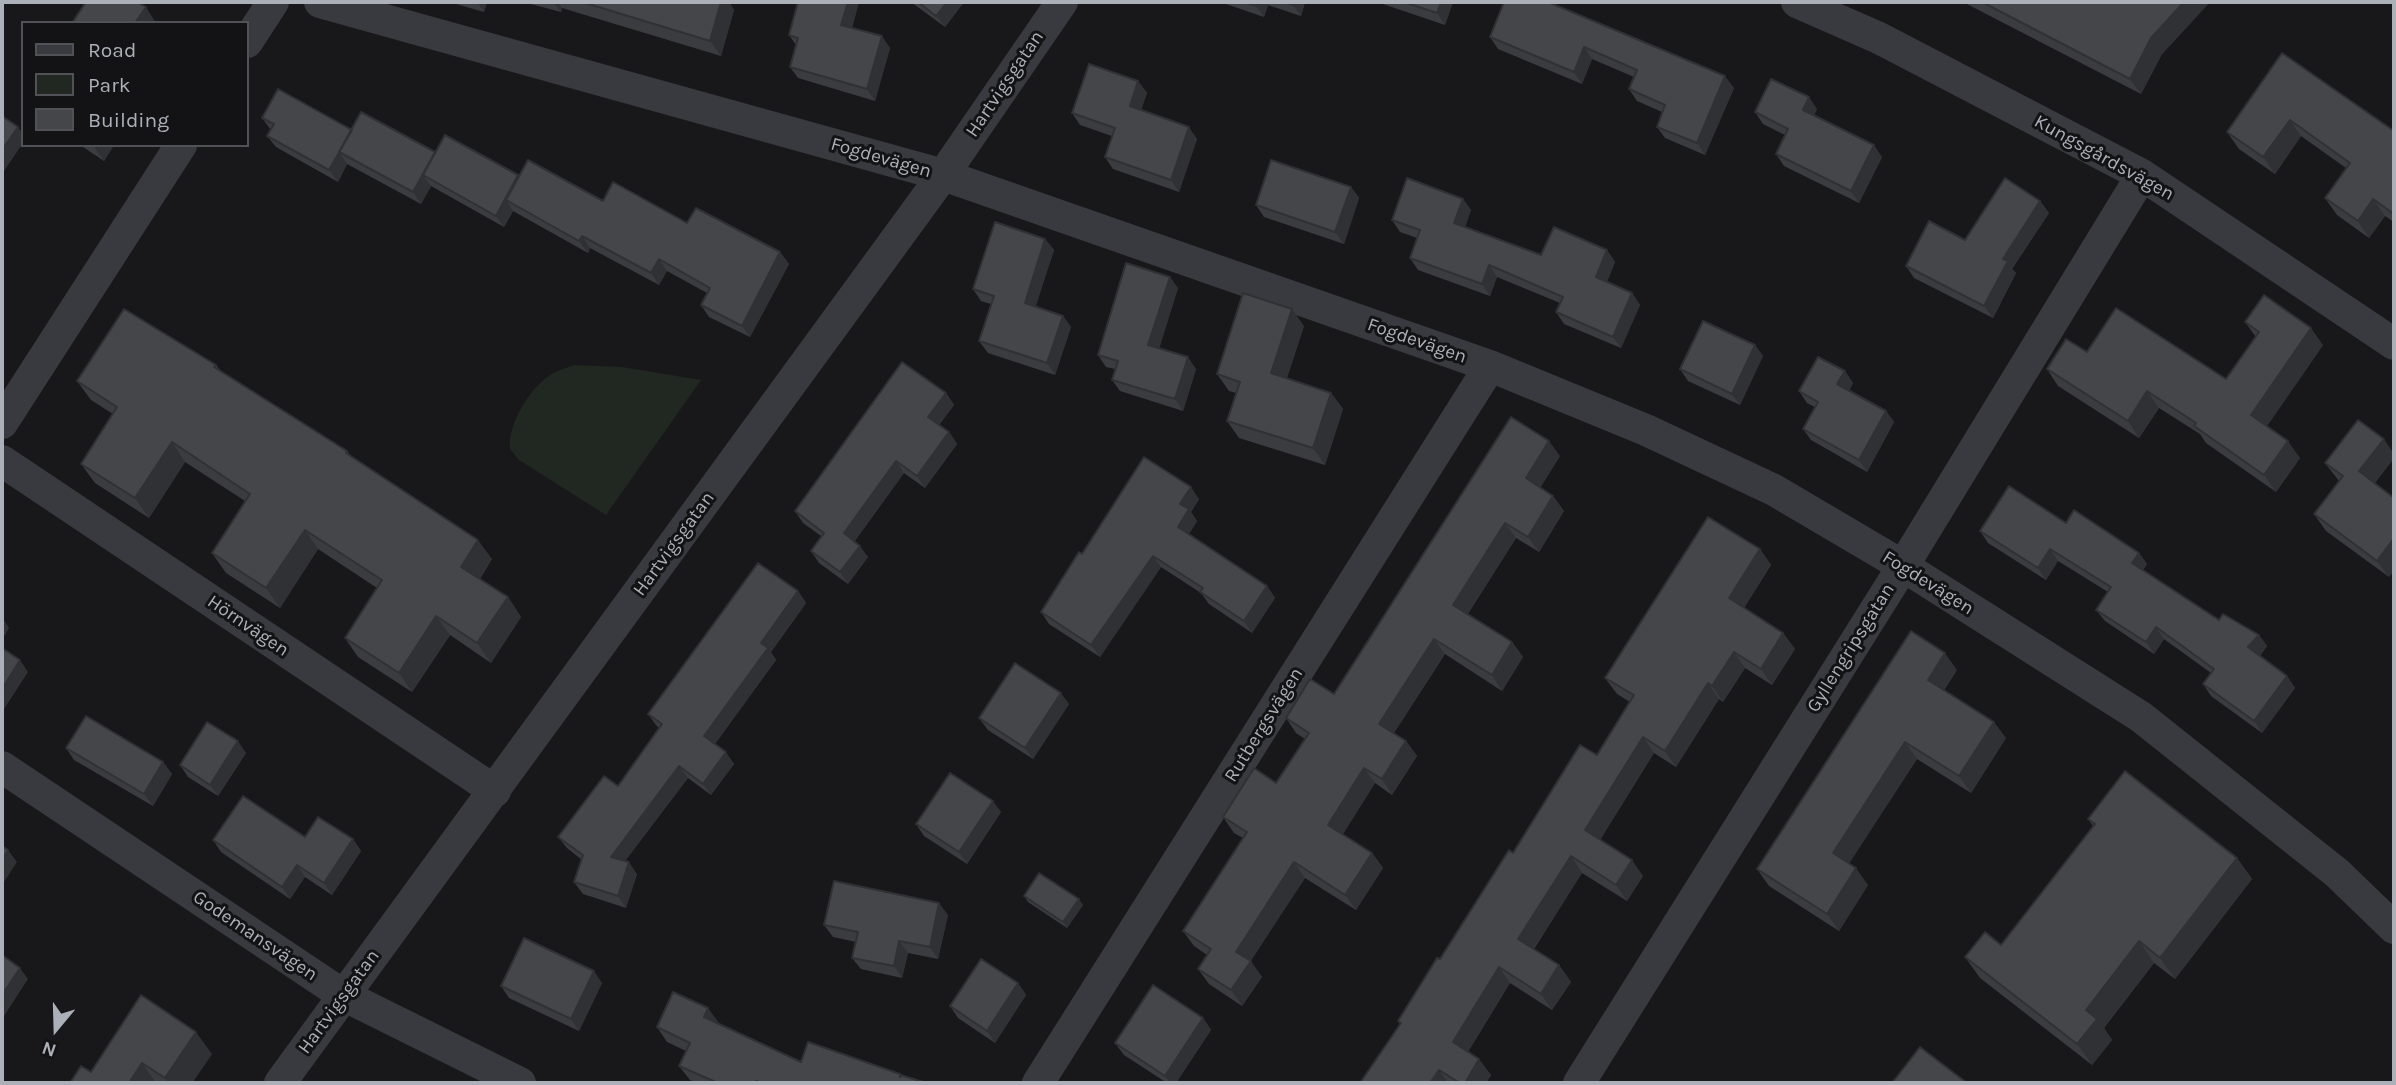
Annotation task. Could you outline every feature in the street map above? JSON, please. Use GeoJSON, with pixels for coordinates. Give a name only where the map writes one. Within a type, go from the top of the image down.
{"type":"FeatureCollection","features":[{"type":"Feature","properties":{"kind":"street"},"geometry":{"type":"LineString","coordinates":[[248,40],[273,2]]}},
{"type":"Feature","properties":{"kind":"street","name":"Fogdevägen"},"geometry":{"type":"LineString","coordinates":[[320,2],[943,175],[1490,366],[1646,430],[1774,490],[1902,566],[2141,717],[2337,873],[2394,928]]}},
{"type":"Feature","properties":{"kind":"street","name":"Hartvigsgatan"},"geometry":{"type":"LineString","coordinates":[[281,1083],[943,175],[1062,2]]}},
{"type":"Feature","properties":{"kind":"street","name":"Kungsgårdsvägen"},"geometry":{"type":"LineString","coordinates":[[1797,2],[1879,38],[2141,175],[2394,344]]}},
{"type":"Feature","properties":{"kind":"street"},"geometry":{"type":"LineString","coordinates":[[2,423],[180,147]]}},
{"type":"Feature","properties":{"kind":"street","name":"Gyllengripsgatan"},"geometry":{"type":"LineString","coordinates":[[1579,1083],[1902,566],[2141,175]]}},
{"type":"Feature","properties":{"kind":"street","name":"Rutbergsvägen"},"geometry":{"type":"LineString","coordinates":[[1038,1083],[1490,366]]}},
{"type":"Feature","properties":{"kind":"street","name":"Hörnvägen"},"geometry":{"type":"LineString","coordinates":[[2,461],[495,791]]}},
{"type":"Feature","properties":{"kind":"street","name":"Godemansvägen"},"geometry":{"type":"LineString","coordinates":[[2,767],[343,995],[520,1083]]}},
{"type":"Feature","properties":{"kind":"green space"},"geometry":{"type":"Polygon","coordinates":[[[574,365],[622,367],[701,380],[606,515],[519,460],[510,449],[512,428],[529,396],[553,373],[574,365]]]}},
{"type":"Feature","properties":{"kind":"building"},"geometry":{"type":"Polygon","coordinates":[[[86,2],[137,2],[146,7],[136,21],[73,21],[86,2]]]}},
{"type":"Feature","properties":{"kind":"building"},"geometry":{"type":"Polygon","coordinates":[[[582,2],[721,2],[710,41],[582,2]]]}},
{"type":"Feature","properties":{"kind":"building"},"geometry":{"type":"Polygon","coordinates":[[[798,2],[848,2],[841,25],[882,36],[867,89],[790,67],[798,38],[789,35],[798,2]]]}},
{"type":"Feature","properties":{"kind":"building"},"geometry":{"type":"Polygon","coordinates":[[[918,2],[947,2],[936,16],[918,2]]]}},
{"type":"Feature","properties":{"kind":"building"},"geometry":{"type":"Polygon","coordinates":[[[1404,2],[1441,2],[1437,13],[1404,2]]]}},
{"type":"Feature","properties":{"kind":"building"},"geometry":{"type":"Polygon","coordinates":[[[1504,2],[1548,2],[1725,76],[1697,143],[1657,127],[1665,105],[1629,89],[1637,70],[1584,47],[1574,72],[1490,37],[1504,2]]]}},
{"type":"Feature","properties":{"kind":"building"},"geometry":{"type":"Polygon","coordinates":[[[1982,2],[2184,2],[2151,38],[2130,79],[1982,2]]]}},
{"type":"Feature","properties":{"kind":"building"},"geometry":{"type":"Polygon","coordinates":[[[2282,53],[2394,131],[2394,214],[2373,199],[2358,221],[2325,198],[2350,163],[2290,120],[2263,157],[2227,132],[2282,53]]]}},
{"type":"Feature","properties":{"kind":"building"},"geometry":{"type":"Polygon","coordinates":[[[1089,64],[1138,81],[1130,106],[1189,127],[1171,180],[1105,157],[1115,128],[1072,113],[1089,64]]]}},
{"type":"Feature","properties":{"kind":"building"},"geometry":{"type":"Polygon","coordinates":[[[1771,79],[1809,97],[1803,110],[1874,145],[1851,191],[1776,154],[1788,129],[1755,112],[1771,79]]]}},
{"type":"Feature","properties":{"kind":"building"},"geometry":{"type":"Polygon","coordinates":[[[278,89],[352,130],[329,170],[267,136],[274,124],[262,118],[278,89]]]}},
{"type":"Feature","properties":{"kind":"building"},"geometry":{"type":"Polygon","coordinates":[[[361,112],[435,152],[413,192],[339,152],[361,112]]]}},
{"type":"Feature","properties":{"kind":"building"},"geometry":{"type":"Polygon","coordinates":[[[2,116],[18,127],[2,150],[2,116]]]}},
{"type":"Feature","properties":{"kind":"building"},"geometry":{"type":"Polygon","coordinates":[[[445,135],[518,175],[496,216],[423,175],[445,135]]]}},
{"type":"Feature","properties":{"kind":"building"},"geometry":{"type":"Polygon","coordinates":[[[528,160],[603,201],[613,182],[687,223],[696,208],[780,252],[742,326],[701,305],[710,288],[659,259],[651,273],[582,236],[579,241],[506,200],[528,160]]]}},
{"type":"Feature","properties":{"kind":"building"},"geometry":{"type":"Polygon","coordinates":[[[1271,160],[1351,187],[1335,232],[1256,205],[1271,160]]]}},
{"type":"Feature","properties":{"kind":"building"},"geometry":{"type":"Polygon","coordinates":[[[1407,178],[1463,199],[1454,223],[1541,255],[1554,227],[1607,250],[1596,277],[1632,293],[1613,337],[1556,312],[1563,297],[1489,265],[1482,284],[1410,258],[1420,230],[1392,220],[1407,178]]]}},
{"type":"Feature","properties":{"kind":"building"},"geometry":{"type":"Polygon","coordinates":[[[2005,178],[2040,201],[2003,259],[2008,261],[1984,306],[1906,266],[1929,221],[1965,240],[2005,178]]]}},
{"type":"Feature","properties":{"kind":"building"},"geometry":{"type":"Polygon","coordinates":[[[995,222],[1045,239],[1025,303],[1063,316],[1047,363],[979,341],[994,296],[973,289],[995,222]]]}},
{"type":"Feature","properties":{"kind":"building"},"geometry":{"type":"Polygon","coordinates":[[[1126,263],[1170,277],[1148,345],[1188,357],[1175,399],[1112,380],[1118,361],[1098,355],[1126,263]]]}},
{"type":"Feature","properties":{"kind":"building"},"geometry":{"type":"Polygon","coordinates":[[[1243,293],[1292,309],[1271,373],[1331,393],[1313,448],[1227,421],[1240,382],[1217,374],[1243,293]]]}},
{"type":"Feature","properties":{"kind":"building"},"geometry":{"type":"Polygon","coordinates":[[[2264,295],[2311,328],[2251,415],[2288,441],[2264,475],[2194,426],[2196,423],[2147,391],[2128,421],[2047,369],[2066,339],[2087,352],[2116,308],[2226,379],[2259,332],[2245,322],[2264,295]]]}},
{"type":"Feature","properties":{"kind":"building"},"geometry":{"type":"Polygon","coordinates":[[[124,309],[216,365],[214,367],[347,451],[346,453],[478,540],[461,567],[508,597],[477,643],[436,616],[399,673],[345,638],[382,580],[305,530],[266,588],[212,553],[250,494],[172,442],[135,498],[81,464],[117,407],[77,381],[124,309]]]}},
{"type":"Feature","properties":{"kind":"building"},"geometry":{"type":"Polygon","coordinates":[[[1703,321],[1755,345],[1732,394],[1680,369],[1703,321]]]}},
{"type":"Feature","properties":{"kind":"building"},"geometry":{"type":"Polygon","coordinates":[[[1818,357],[1845,371],[1837,384],[1886,411],[1859,460],[1803,429],[1818,402],[1799,391],[1818,357]]]}},
{"type":"Feature","properties":{"kind":"building"},"geometry":{"type":"Polygon","coordinates":[[[902,362],[946,393],[928,417],[949,432],[917,476],[896,461],[844,533],[860,546],[840,572],[811,551],[824,533],[795,511],[902,362]]]}},
{"type":"Feature","properties":{"kind":"building"},"geometry":{"type":"Polygon","coordinates":[[[1511,417],[1549,441],[1526,478],[1553,496],[1528,537],[1505,523],[1453,605],[1512,642],[1492,675],[1434,639],[1379,724],[1406,741],[1382,779],[1364,768],[1328,825],[1372,853],[1345,895],[1294,862],[1236,952],[1251,961],[1231,990],[1198,969],[1211,949],[1183,931],[1247,832],[1223,817],[1254,768],[1276,783],[1309,733],[1286,718],[1310,679],[1334,694],[1511,417]]]}},
{"type":"Feature","properties":{"kind":"building"},"geometry":{"type":"Polygon","coordinates":[[[2358,420],[2384,439],[2359,471],[2394,498],[2394,538],[2377,561],[2314,514],[2343,476],[2325,463],[2358,420]]]}},
{"type":"Feature","properties":{"kind":"building"},"geometry":{"type":"Polygon","coordinates":[[[1144,457],[1191,487],[1180,504],[1189,509],[1178,527],[1267,586],[1244,621],[1200,592],[1203,588],[1153,556],[1091,645],[1041,612],[1144,457]]]}},
{"type":"Feature","properties":{"kind":"building"},"geometry":{"type":"Polygon","coordinates":[[[2009,486],[2066,523],[2074,510],[2139,553],[2132,563],[2219,620],[2223,614],[2259,635],[2248,647],[2287,676],[2254,721],[2203,684],[2214,669],[2156,627],[2146,642],[2096,610],[2111,587],[2050,549],[2038,568],[1980,531],[2009,486]]]}},
{"type":"Feature","properties":{"kind":"building"},"geometry":{"type":"Polygon","coordinates":[[[1708,517],[1760,549],[1729,598],[1783,633],[1761,669],[1734,652],[1712,686],[1708,683],[1665,751],[1643,737],[1585,830],[1632,860],[1616,885],[1571,856],[1518,939],[1559,965],[1541,994],[1499,967],[1453,1042],[1479,1059],[1465,1083],[1460,1083],[1439,1070],[1430,1083],[1360,1083],[1401,1023],[1398,1021],[1437,958],[1440,959],[1509,850],[1513,853],[1580,745],[1597,755],[1634,695],[1605,678],[1708,517]]]}},
{"type":"Feature","properties":{"kind":"building"},"geometry":{"type":"Polygon","coordinates":[[[758,563],[798,591],[761,643],[768,648],[704,736],[726,752],[703,784],[679,766],[611,857],[629,862],[618,896],[574,882],[583,855],[558,837],[604,776],[618,786],[662,724],[648,714],[758,563]]]}},
{"type":"Feature","properties":{"kind":"building"},"geometry":{"type":"Polygon","coordinates":[[[1911,631],[1945,653],[1928,680],[1994,722],[1959,776],[1905,742],[1833,853],[1856,868],[1827,914],[1757,869],[1911,631]]]}},
{"type":"Feature","properties":{"kind":"building"},"geometry":{"type":"Polygon","coordinates":[[[2,648],[20,660],[2,689],[2,648]]]}},
{"type":"Feature","properties":{"kind":"building"},"geometry":{"type":"Polygon","coordinates":[[[1015,663],[1061,693],[1025,748],[979,718],[1015,663]]]}},
{"type":"Feature","properties":{"kind":"building"},"geometry":{"type":"Polygon","coordinates":[[[86,716],[163,762],[144,794],[66,748],[86,716]]]}},
{"type":"Feature","properties":{"kind":"building"},"geometry":{"type":"Polygon","coordinates":[[[207,722],[238,741],[210,785],[180,765],[207,722]]]}},
{"type":"Feature","properties":{"kind":"building"},"geometry":{"type":"Polygon","coordinates":[[[2125,771],[2237,858],[2160,958],[2139,941],[2086,1010],[2097,1019],[2077,1044],[1965,957],[1985,932],[2001,945],[2095,824],[2088,819],[2125,771]]]}},
{"type":"Feature","properties":{"kind":"building"},"geometry":{"type":"Polygon","coordinates":[[[950,773],[993,801],[959,852],[916,824],[950,773]]]}},
{"type":"Feature","properties":{"kind":"building"},"geometry":{"type":"Polygon","coordinates":[[[243,796],[305,837],[318,817],[353,839],[324,883],[297,865],[282,887],[213,840],[243,796]]]}},
{"type":"Feature","properties":{"kind":"building"},"geometry":{"type":"Polygon","coordinates":[[[2,846],[8,850],[2,860],[2,846]]]}},
{"type":"Feature","properties":{"kind":"building"},"geometry":{"type":"Polygon","coordinates":[[[1039,873],[1079,899],[1063,922],[1024,896],[1039,873]]]}},
{"type":"Feature","properties":{"kind":"building"},"geometry":{"type":"Polygon","coordinates":[[[834,881],[939,903],[930,947],[899,941],[894,966],[852,958],[858,932],[824,925],[834,881]]]}},
{"type":"Feature","properties":{"kind":"building"},"geometry":{"type":"Polygon","coordinates":[[[524,938],[594,971],[571,1019],[501,986],[524,938]]]}},
{"type":"Feature","properties":{"kind":"building"},"geometry":{"type":"Polygon","coordinates":[[[2,955],[20,968],[2,995],[2,955]]]}},
{"type":"Feature","properties":{"kind":"building"},"geometry":{"type":"Polygon","coordinates":[[[981,959],[1018,983],[987,1031],[950,1006],[981,959]]]}},
{"type":"Feature","properties":{"kind":"building"},"geometry":{"type":"Polygon","coordinates":[[[1153,985],[1203,1018],[1165,1076],[1115,1043],[1153,985]]]}},
{"type":"Feature","properties":{"kind":"building"},"geometry":{"type":"Polygon","coordinates":[[[673,992],[708,1008],[704,1017],[801,1062],[808,1042],[900,1074],[900,1077],[901,1075],[926,1083],[718,1083],[679,1066],[690,1043],[657,1027],[673,992]]]}},
{"type":"Feature","properties":{"kind":"building"},"geometry":{"type":"Polygon","coordinates":[[[141,995],[196,1032],[165,1078],[142,1063],[129,1083],[70,1083],[81,1066],[91,1072],[141,995]]]}},
{"type":"Feature","properties":{"kind":"building"},"geometry":{"type":"Polygon","coordinates":[[[1920,1047],[1967,1083],[1892,1083],[1920,1047]]]}}]}
